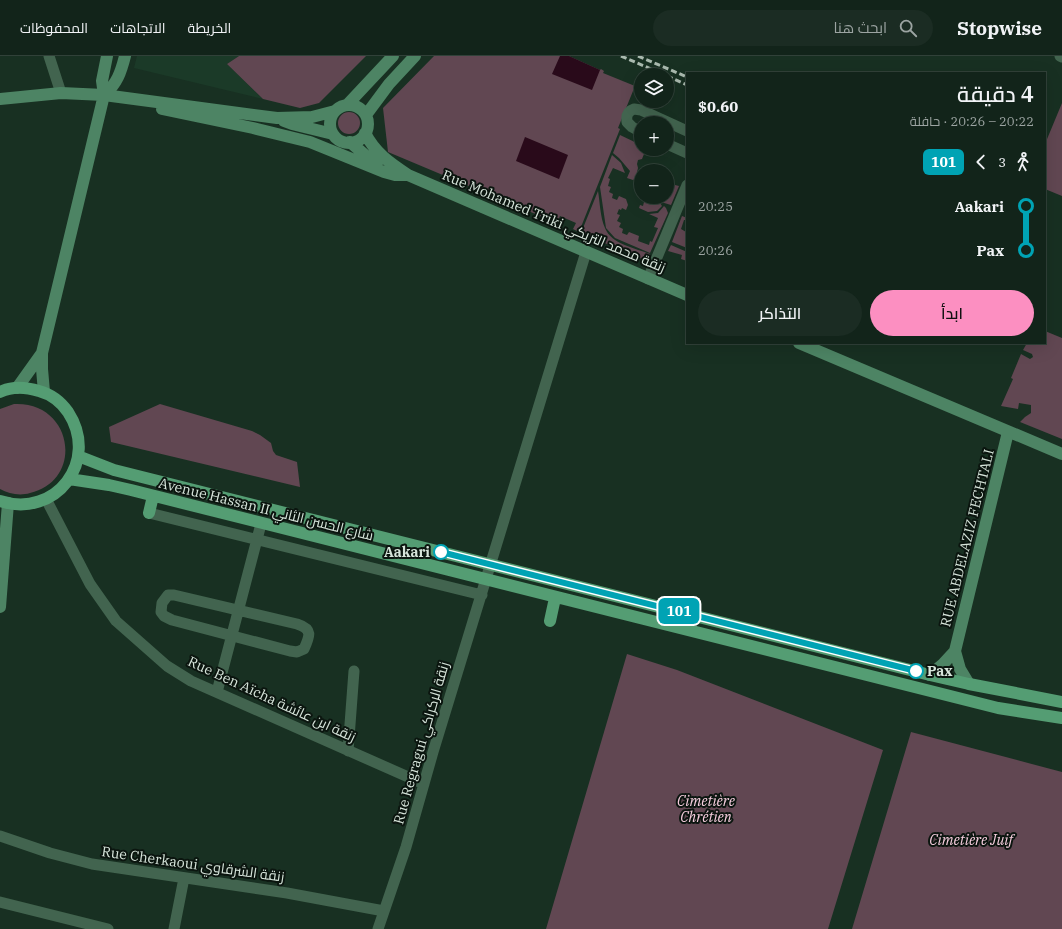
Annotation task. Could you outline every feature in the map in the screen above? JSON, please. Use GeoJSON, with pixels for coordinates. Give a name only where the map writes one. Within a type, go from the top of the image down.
{"type":"FeatureCollection","features":[{"type":"Feature","properties":{"kind":"main road"},"geometry":{"type":"LineString","coordinates":[[0,392],[17,388],[31,388],[44,392],[56,399],[65,408],[73,420],[78,434],[78,456],[76,464],[69,479],[63,487],[46,499],[34,503],[21,505],[4,502]]}},
{"type":"Feature","properties":{"kind":"main road","name":"Avenue Hassan II شارع الحسن الثاني"},"geometry":{"type":"LineString","coordinates":[[78,456],[114,470],[930,675],[1062,702]]}},
{"type":"Feature","properties":{"kind":"main road","name":"Avenue Hassan II شارع الحسن الثاني"},"geometry":{"type":"LineString","coordinates":[[69,479],[109,485],[998,708],[1062,718]]}},
{"type":"Feature","properties":{"kind":"main road"},"geometry":{"type":"LineString","coordinates":[[149,513],[153,496]]}},
{"type":"Feature","properties":{"kind":"main road"},"geometry":{"type":"LineString","coordinates":[[550,621],[555,598]]}},
{"type":"Feature","properties":{"kind":"street"},"geometry":{"type":"LineString","coordinates":[[49,56],[61,93]]}},
{"type":"Feature","properties":{"kind":"street"},"geometry":{"type":"LineString","coordinates":[[44,392],[42,353],[104,95],[102,82],[107,56]]}},
{"type":"Feature","properties":{"kind":"street"},"geometry":{"type":"LineString","coordinates":[[104,95],[119,77],[124,56]]}},
{"type":"Feature","properties":{"kind":"street"},"geometry":{"type":"LineString","coordinates":[[347,105],[393,56]]}},
{"type":"Feature","properties":{"kind":"street"},"geometry":{"type":"LineString","coordinates":[[366,115],[389,84],[415,56]]}},
{"type":"Feature","properties":{"kind":"street"},"geometry":{"type":"LineString","coordinates":[[0,99],[61,93],[104,95],[277,118],[312,116],[335,111],[338,108],[347,105],[356,106],[363,111],[368,122],[365,133],[360,139],[350,142],[339,139],[333,134],[292,124],[277,118]]}},
{"type":"Feature","properties":{"kind":"street"},"geometry":{"type":"LineString","coordinates":[[140,99],[156,107],[172,112],[230,123],[299,139],[324,147],[384,172],[395,175],[408,174]]}},
{"type":"Feature","properties":{"kind":"street"},"geometry":{"type":"LineString","coordinates":[[634,128],[627,122],[627,115],[634,108],[654,116]]}},
{"type":"Feature","properties":{"kind":"street"},"geometry":{"type":"LineString","coordinates":[[333,134],[330,124],[335,111]]}},
{"type":"Feature","properties":{"kind":"street"},"geometry":{"type":"LineString","coordinates":[[674,125],[686,131]]}},
{"type":"Feature","properties":{"kind":"street","name":"Rue Mohamed Triki زنقة محمد التريكي"},"geometry":{"type":"LineString","coordinates":[[365,133],[372,146],[381,156],[408,174]]}},
{"type":"Feature","properties":{"kind":"street","name":"Rue Mohamed Triki زنقة محمد التريكي"},"geometry":{"type":"LineString","coordinates":[[350,142],[365,155],[381,165],[408,174],[686,295]]}},
{"type":"Feature","properties":{"kind":"street"},"geometry":{"type":"LineString","coordinates":[[674,147],[686,153]]}},
{"type":"Feature","properties":{"kind":"street"},"geometry":{"type":"LineString","coordinates":[[648,279],[686,187]]}},
{"type":"Feature","properties":{"kind":"street","name":"Rue Regragui زنقة الركراكي"},"geometry":{"type":"LineString","coordinates":[[378,929],[406,848],[424,784],[586,252]]}},
{"type":"Feature","properties":{"kind":"street"},"geometry":{"type":"LineString","coordinates":[[801,344],[1062,454]]}},
{"type":"Feature","properties":{"kind":"street"},"geometry":{"type":"LineString","coordinates":[[17,388],[42,353]]}},
{"type":"Feature","properties":{"kind":"street","name":"RUE ABDELAZIZ FECHTALI"},"geometry":{"type":"LineString","coordinates":[[955,651],[1008,432]]}},
{"type":"Feature","properties":{"kind":"street","name":"Rue Ben Aïcha زنقة ابن عائشة"},"geometry":{"type":"LineString","coordinates":[[46,499],[90,584],[116,621],[167,666],[191,681],[424,784]]}},
{"type":"Feature","properties":{"kind":"street"},"geometry":{"type":"LineString","coordinates":[[0,607],[4,502]]}},
{"type":"Feature","properties":{"kind":"street"},"geometry":{"type":"LineString","coordinates":[[149,513],[482,595]]}},
{"type":"Feature","properties":{"kind":"street"},"geometry":{"type":"LineString","coordinates":[[217,692],[261,524]]}},
{"type":"Feature","properties":{"kind":"street"},"geometry":{"type":"LineString","coordinates":[[171,595],[304,626],[308,630],[309,636],[304,649],[296,652],[290,652],[231,635],[172,620],[164,616],[160,608],[165,597],[171,595]]}},
{"type":"Feature","properties":{"kind":"street"},"geometry":{"type":"LineString","coordinates":[[930,675],[955,651]]}},
{"type":"Feature","properties":{"kind":"street"},"geometry":{"type":"LineString","coordinates":[[955,651],[960,669],[970,684]]}},
{"type":"Feature","properties":{"kind":"street"},"geometry":{"type":"LineString","coordinates":[[348,750],[354,671]]}},
{"type":"Feature","properties":{"kind":"street","name":"Rue Cherkaoui زنقة الشرقاوي"},"geometry":{"type":"LineString","coordinates":[[0,836],[50,853],[92,864],[287,893],[384,911]]}},
{"type":"Feature","properties":{"kind":"street"},"geometry":{"type":"LineString","coordinates":[[174,929],[184,878]]}},
{"type":"Feature","properties":{"kind":"street"},"geometry":{"type":"LineString","coordinates":[[0,902],[108,929]]}},
{"type":"Feature","properties":{"kind":"shaded area"},"geometry":{"type":"Polygon","coordinates":[[[137,56],[239,56],[227,64],[263,99],[134,68],[137,56]]]}},
{"type":"Feature","properties":{"kind":"shaded area"},"geometry":{"type":"Polygon","coordinates":[[[560,56],[569,56],[600,70],[592,90],[552,74],[560,56]]]}},
{"type":"Feature","properties":{"kind":"shaded area"},"geometry":{"type":"Polygon","coordinates":[[[525,137],[568,155],[559,179],[516,161],[525,137]]]}},
{"type":"Feature","properties":{"kind":"green space"},"geometry":{"type":"Polygon","coordinates":[[[239,56],[366,56],[319,103],[300,108],[263,99],[227,64],[239,56]]]}},
{"type":"Feature","properties":{"kind":"green space"},"geometry":{"type":"Polygon","coordinates":[[[434,56],[569,56],[600,70],[601,69],[604,71],[603,73],[634,86],[618,128],[620,129],[579,232],[573,229],[576,223],[560,216],[557,223],[388,152],[383,108],[434,56]]]}},
{"type":"Feature","properties":{"kind":"green space"},"geometry":{"type":"Polygon","coordinates":[[[1062,103],[1062,196],[1046,189],[1046,142],[1062,103]]]}},
{"type":"Feature","properties":{"kind":"green space"},"geometry":{"type":"Polygon","coordinates":[[[349,112],[357,115],[360,123],[357,131],[349,134],[341,131],[338,123],[341,115],[349,112]]]}},
{"type":"Feature","properties":{"kind":"green space"},"geometry":{"type":"Polygon","coordinates":[[[620,135],[634,142],[634,156],[643,156],[642,159],[638,160],[637,164],[634,164],[634,180],[627,178],[630,171],[613,153],[620,135]]]}},
{"type":"Feature","properties":{"kind":"green space"},"geometry":{"type":"Polygon","coordinates":[[[612,155],[621,163],[625,173],[613,168],[608,178],[610,179],[608,186],[611,187],[609,192],[613,194],[612,198],[617,200],[619,196],[626,199],[628,205],[626,210],[622,208],[621,210],[619,209],[617,214],[620,215],[617,221],[621,223],[619,227],[623,229],[622,233],[627,235],[629,232],[639,236],[638,241],[649,245],[650,241],[652,242],[658,228],[654,227],[658,218],[649,214],[658,213],[664,206],[668,213],[650,253],[615,238],[606,228],[600,187],[612,155]]]}},
{"type":"Feature","properties":{"kind":"green space"},"geometry":{"type":"Polygon","coordinates":[[[675,185],[679,186],[674,198],[675,185]]]}},
{"type":"Feature","properties":{"kind":"green space"},"geometry":{"type":"Polygon","coordinates":[[[598,191],[602,219],[608,233],[612,238],[624,245],[650,254],[647,261],[581,233],[598,191]]]}},
{"type":"Feature","properties":{"kind":"green space"},"geometry":{"type":"Polygon","coordinates":[[[644,204],[661,204],[662,206],[657,211],[648,212],[639,208],[640,205],[643,206],[644,204]]]}},
{"type":"Feature","properties":{"kind":"green space"},"geometry":{"type":"Polygon","coordinates":[[[682,216],[686,218],[681,229],[686,232],[686,248],[672,242],[682,216]]]}},
{"type":"Feature","properties":{"kind":"green space"},"geometry":{"type":"Polygon","coordinates":[[[671,245],[686,252],[686,261],[681,259],[682,255],[668,251],[671,245]]]}},
{"type":"Feature","properties":{"kind":"green space"},"geometry":{"type":"Polygon","coordinates":[[[1046,331],[1062,338],[1062,439],[1020,422],[1031,413],[1031,405],[1019,403],[1018,409],[1001,406],[1013,379],[1011,378],[1021,354],[1030,359],[1033,357],[1032,354],[1023,350],[1026,344],[1046,344],[1046,331]]]}},
{"type":"Feature","properties":{"kind":"green space"},"geometry":{"type":"Polygon","coordinates":[[[14,404],[34,406],[49,415],[59,427],[65,442],[65,458],[59,473],[48,485],[30,493],[18,494],[0,489],[0,409],[14,404]]]}},
{"type":"Feature","properties":{"kind":"green space"},"geometry":{"type":"Polygon","coordinates":[[[160,404],[252,431],[260,435],[271,443],[273,451],[276,455],[297,462],[300,487],[111,442],[109,427],[160,404]]]}},
{"type":"Feature","properties":{"kind":"green space","name":"Cimetière Chrétien"},"geometry":{"type":"Polygon","coordinates":[[[627,654],[677,670],[883,750],[828,929],[546,929],[627,654]]]}},
{"type":"Feature","properties":{"kind":"green space","name":"Cimetière Juif"},"geometry":{"type":"Polygon","coordinates":[[[911,732],[1062,772],[1062,929],[852,929],[911,732]]]}},
{"type":"Feature","properties":{"kind":"railway"},"geometry":{"type":"LineString","coordinates":[[621,56],[649,68]]}},
{"type":"Feature","properties":{"kind":"railway"},"geometry":{"type":"LineString","coordinates":[[638,56],[686,77]]}},
{"type":"Feature","properties":{"kind":"railway"},"geometry":{"type":"LineString","coordinates":[[674,79],[686,85]]}},
{"type":"Feature","properties":{"kind":"bus line","name":"101"},"geometry":{"type":"LineString","coordinates":[[441,552],[916,671]]}},
{"type":"Feature","properties":{"kind":"place","name":"Aakari"},"geometry":{"type":"Point","coordinates":[441,552]}},
{"type":"Feature","properties":{"kind":"place","name":"Pax"},"geometry":{"type":"Point","coordinates":[916,671]}}]}
